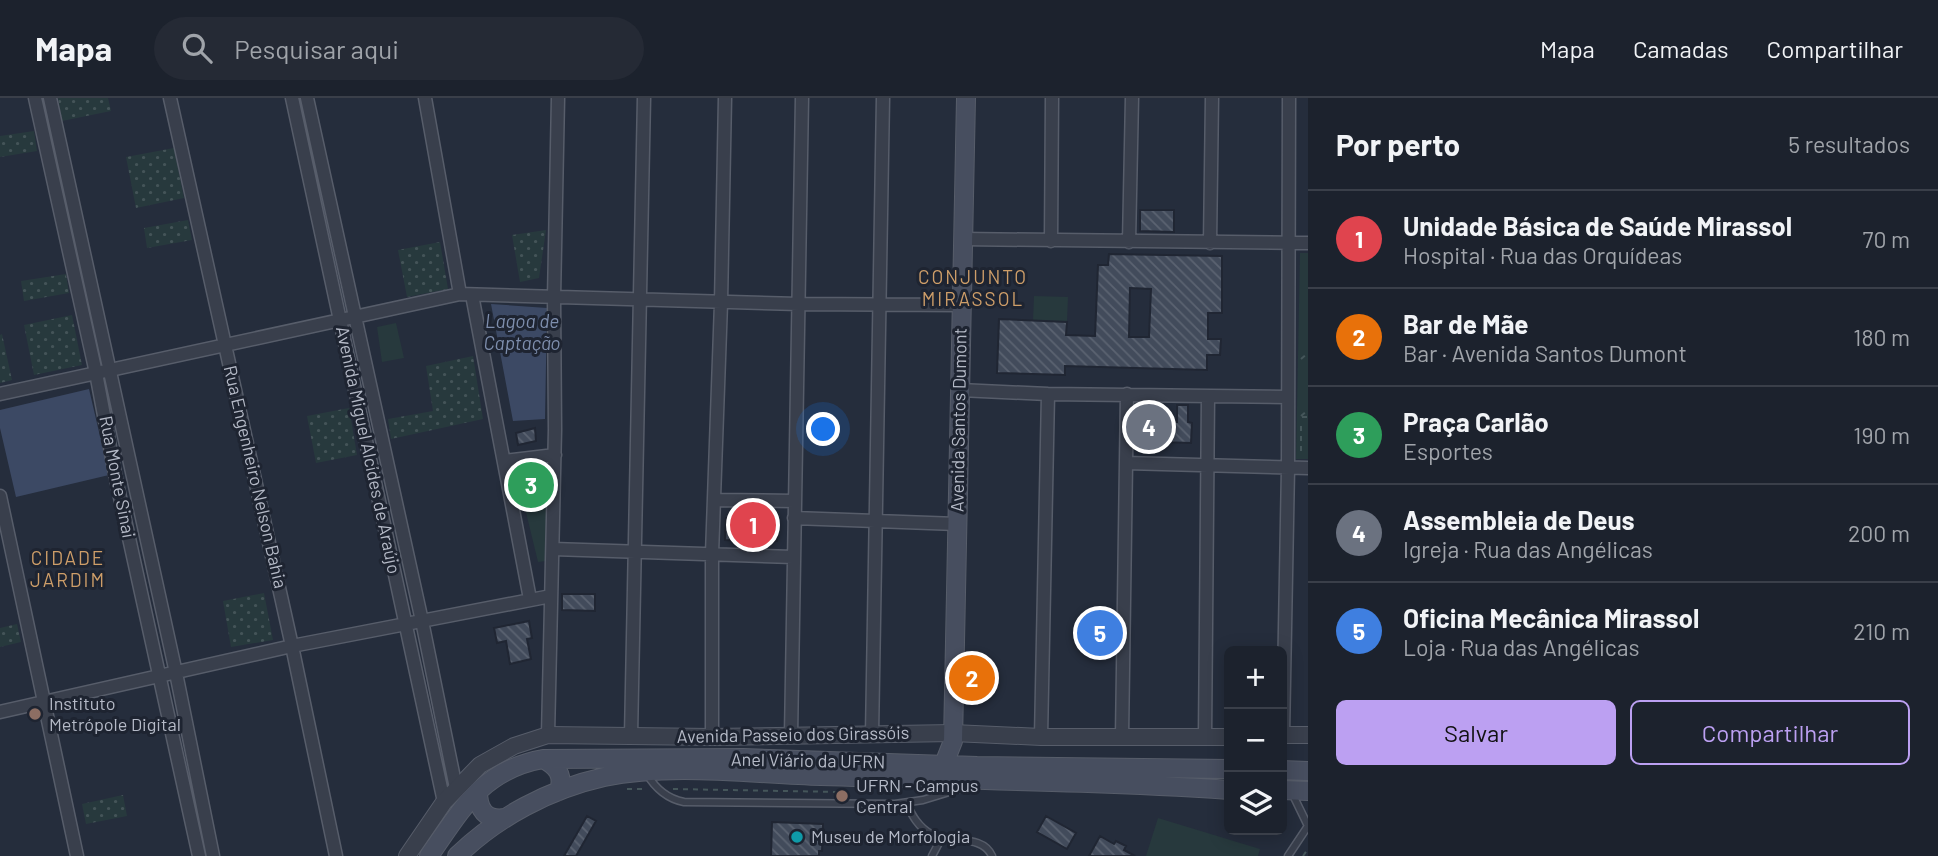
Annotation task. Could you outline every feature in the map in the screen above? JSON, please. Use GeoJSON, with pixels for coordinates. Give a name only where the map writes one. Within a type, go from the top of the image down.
{"type":"FeatureCollection","features":[{"type":"Feature","properties":{"kind":"main road","name":"Avenida Santos Dumont"},"geometry":{"type":"LineString","coordinates":[[944,764],[953,737],[966,98]]}},
{"type":"Feature","properties":{"kind":"main road"},"geometry":{"type":"LineString","coordinates":[[953,737],[981,773]]}},
{"type":"Feature","properties":{"kind":"main road","name":"Anel Viário da UFRN"},"geometry":{"type":"LineString","coordinates":[[429,856],[478,791],[498,774],[512,767],[543,759],[743,758],[944,764],[981,773],[1224,790]]}},
{"type":"Feature","properties":{"kind":"main road"},"geometry":{"type":"LineString","coordinates":[[543,759],[559,771],[559,790]]}},
{"type":"Feature","properties":{"kind":"main road"},"geometry":{"type":"LineString","coordinates":[[1197,769],[1202,779],[1198,788]]}},
{"type":"Feature","properties":{"kind":"main road","name":"Anel Viário da UFRN"},"geometry":{"type":"LineString","coordinates":[[457,856],[505,818],[559,790],[626,773],[981,773],[1224,769]]}},
{"type":"Feature","properties":{"kind":"main road"},"geometry":{"type":"LineString","coordinates":[[1287,770],[1308,771]]}},
{"type":"Feature","properties":{"kind":"main road"},"geometry":{"type":"LineString","coordinates":[[478,791],[479,805],[485,814],[494,819],[505,818]]}},
{"type":"Feature","properties":{"kind":"street","name":"Rua Monte Sinai"},"geometry":{"type":"LineString","coordinates":[[36,98],[199,856]]}},
{"type":"Feature","properties":{"kind":"street","name":"Rua Monte Sinai"},"geometry":{"type":"LineString","coordinates":[[50,98],[176,673],[213,856]]}},
{"type":"Feature","properties":{"kind":"street","name":"Rua Engenheiro Nelson Bahia"},"geometry":{"type":"LineString","coordinates":[[170,98],[336,856]]}},
{"type":"Feature","properties":{"kind":"street","name":"Avenida Miguel Alcídes de Araújo"},"geometry":{"type":"LineString","coordinates":[[292,98],[444,802]]}},
{"type":"Feature","properties":{"kind":"street","name":"Avenida Miguel Alcídes de Araújo"},"geometry":{"type":"LineString","coordinates":[[307,98],[456,788]]}},
{"type":"Feature","properties":{"kind":"street"},"geometry":{"type":"LineString","coordinates":[[425,98],[504,461],[530,599]]}},
{"type":"Feature","properties":{"kind":"street"},"geometry":{"type":"LineString","coordinates":[[548,735],[555,455],[554,298],[558,98]]}},
{"type":"Feature","properties":{"kind":"street"},"geometry":{"type":"LineString","coordinates":[[631,736],[644,98]]}},
{"type":"Feature","properties":{"kind":"street"},"geometry":{"type":"LineString","coordinates":[[712,737],[712,554],[725,98]]}},
{"type":"Feature","properties":{"kind":"street"},"geometry":{"type":"LineString","coordinates":[[791,736],[802,98]]}},
{"type":"Feature","properties":{"kind":"street"},"geometry":{"type":"LineString","coordinates":[[872,735],[883,98]]}},
{"type":"Feature","properties":{"kind":"street"},"geometry":{"type":"LineString","coordinates":[[1051,241],[1052,98]]}},
{"type":"Feature","properties":{"kind":"street"},"geometry":{"type":"LineString","coordinates":[[1129,242],[1132,98]]}},
{"type":"Feature","properties":{"kind":"street"},"geometry":{"type":"LineString","coordinates":[[1210,243],[1212,98]]}},
{"type":"Feature","properties":{"kind":"street"},"geometry":{"type":"LineString","coordinates":[[1282,709],[1289,98]]}},
{"type":"Feature","properties":{"kind":"street"},"geometry":{"type":"LineString","coordinates":[[962,239],[1308,243]]}},
{"type":"Feature","properties":{"kind":"street"},"geometry":{"type":"LineString","coordinates":[[0,394],[466,294],[721,303],[879,306],[961,304]]}},
{"type":"Feature","properties":{"kind":"street"},"geometry":{"type":"LineString","coordinates":[[960,390],[1048,394],[1287,397]]}},
{"type":"Feature","properties":{"kind":"street"},"geometry":{"type":"LineString","coordinates":[[1041,737],[1048,394]]}},
{"type":"Feature","properties":{"kind":"street"},"geometry":{"type":"LineString","coordinates":[[1122,737],[1127,394]]}},
{"type":"Feature","properties":{"kind":"street"},"geometry":{"type":"LineString","coordinates":[[1205,737],[1208,396]]}},
{"type":"Feature","properties":{"kind":"street"},"geometry":{"type":"LineString","coordinates":[[504,461],[555,455]]}},
{"type":"Feature","properties":{"kind":"street"},"geometry":{"type":"LineString","coordinates":[[1126,463],[1308,468]]}},
{"type":"Feature","properties":{"kind":"street"},"geometry":{"type":"LineString","coordinates":[[0,496],[77,856]]}},
{"type":"Feature","properties":{"kind":"street"},"geometry":{"type":"LineString","coordinates":[[714,500],[794,501]]}},
{"type":"Feature","properties":{"kind":"street"},"geometry":{"type":"LineString","coordinates":[[794,518],[957,524]]}},
{"type":"Feature","properties":{"kind":"street"},"geometry":{"type":"LineString","coordinates":[[553,549],[793,557]]}},
{"type":"Feature","properties":{"kind":"street"},"geometry":{"type":"LineString","coordinates":[[0,712],[292,646],[551,596]]}},
{"type":"Feature","properties":{"kind":"street","name":"Avenida Passeio dos Girassóis"},"geometry":{"type":"LineString","coordinates":[[407,856],[444,802],[480,765],[514,746],[548,735],[1224,737]]}},
{"type":"Feature","properties":{"kind":"street"},"geometry":{"type":"LineString","coordinates":[[1287,735],[1308,735]]}},
{"type":"Feature","properties":{"kind":"lane"},"geometry":{"type":"LineString","coordinates":[[646,772],[652,784],[679,802],[906,803],[981,773]]}},
{"type":"Feature","properties":{"kind":"lane"},"geometry":{"type":"LineString","coordinates":[[1288,856],[1308,826],[1293,791]]}},
{"type":"Feature","properties":{"kind":"lane"},"geometry":{"type":"LineString","coordinates":[[906,803],[919,825],[929,834],[941,839],[985,846],[992,856]]}},
{"type":"Feature","properties":{"kind":"lane"},"geometry":{"type":"LineString","coordinates":[[932,856],[941,839]]}},
{"type":"Feature","properties":{"kind":"path"},"geometry":{"type":"LineString","coordinates":[[1300,359],[1308,353]]}},
{"type":"Feature","properties":{"kind":"path"},"geometry":{"type":"LineString","coordinates":[[1308,410],[1301,416],[1308,417]]}},
{"type":"Feature","properties":{"kind":"path"},"geometry":{"type":"LineString","coordinates":[[1304,856],[1308,849]]}},
{"type":"Feature","properties":{"kind":"shaded area"},"geometry":{"type":"Polygon","coordinates":[[[58,98],[108,98],[111,111],[62,121],[58,98]]]}},
{"type":"Feature","properties":{"kind":"shaded area"},"geometry":{"type":"Polygon","coordinates":[[[34,131],[37,151],[0,157],[0,136],[34,131]]]}},
{"type":"Feature","properties":{"kind":"shaded area"},"geometry":{"type":"Polygon","coordinates":[[[174,148],[184,198],[136,208],[126,157],[174,148]]]}},
{"type":"Feature","properties":{"kind":"shaded area"},"geometry":{"type":"Polygon","coordinates":[[[188,220],[192,240],[147,248],[144,228],[188,220]]]}},
{"type":"Feature","properties":{"kind":"shaded area"},"geometry":{"type":"Polygon","coordinates":[[[546,230],[539,278],[520,282],[512,235],[546,230]]]}},
{"type":"Feature","properties":{"kind":"shaded area"},"geometry":{"type":"Polygon","coordinates":[[[440,242],[448,289],[407,297],[398,250],[440,242]]]}},
{"type":"Feature","properties":{"kind":"shaded area"},"geometry":{"type":"Polygon","coordinates":[[[1300,253],[1308,253],[1308,459],[1296,459],[1300,253]]]}},
{"type":"Feature","properties":{"kind":"shaded area"},"geometry":{"type":"Polygon","coordinates":[[[66,274],[69,293],[24,301],[21,281],[66,274]]]}},
{"type":"Feature","properties":{"kind":"shaded area"},"geometry":{"type":"Polygon","coordinates":[[[1034,296],[1068,297],[1067,322],[1033,320],[1034,296]]]}},
{"type":"Feature","properties":{"kind":"shaded area"},"geometry":{"type":"Polygon","coordinates":[[[72,315],[82,365],[34,375],[24,325],[72,315]]]}},
{"type":"Feature","properties":{"kind":"shaded area"},"geometry":{"type":"Polygon","coordinates":[[[396,323],[404,358],[382,362],[377,327],[396,323]]]}},
{"type":"Feature","properties":{"kind":"shaded area"},"geometry":{"type":"Polygon","coordinates":[[[2,334],[12,380],[0,383],[0,335],[2,334]]]}},
{"type":"Feature","properties":{"kind":"shaded area"},"geometry":{"type":"Polygon","coordinates":[[[473,356],[483,419],[391,439],[388,419],[433,411],[426,366],[473,356]]]}},
{"type":"Feature","properties":{"kind":"shaded area"},"geometry":{"type":"Polygon","coordinates":[[[349,408],[357,455],[316,463],[307,416],[349,408]]]}},
{"type":"Feature","properties":{"kind":"shaded area"},"geometry":{"type":"Polygon","coordinates":[[[531,460],[546,460],[546,561],[538,562],[517,475],[531,460]]]}},
{"type":"Feature","properties":{"kind":"shaded area"},"geometry":{"type":"Polygon","coordinates":[[[264,593],[273,640],[231,647],[223,601],[264,593]]]}},
{"type":"Feature","properties":{"kind":"shaded area"},"geometry":{"type":"Polygon","coordinates":[[[17,624],[21,642],[0,647],[0,628],[17,624]]]}},
{"type":"Feature","properties":{"kind":"shaded area"},"geometry":{"type":"Polygon","coordinates":[[[123,795],[127,816],[86,824],[82,804],[123,795]]]}},
{"type":"Feature","properties":{"kind":"shaded area"},"geometry":{"type":"Polygon","coordinates":[[[1158,818],[1260,849],[1258,856],[1146,856],[1158,818]]]}},
{"type":"Feature","properties":{"kind":"water","name":"Lagoa de Captação"},"geometry":{"type":"Polygon","coordinates":[[[491,304],[547,308],[545,419],[513,421],[491,304]]]}},
{"type":"Feature","properties":{"kind":"water"},"geometry":{"type":"Polygon","coordinates":[[[89,389],[109,475],[16,497],[0,428],[0,410],[89,389]]]}},
{"type":"Feature","properties":{"kind":"building"},"geometry":{"type":"Polygon","coordinates":[[[1140,210],[1174,210],[1174,232],[1140,231],[1140,210]]]}},
{"type":"Feature","properties":{"kind":"building"},"geometry":{"type":"Polygon","coordinates":[[[1109,254],[1222,256],[1222,313],[1208,313],[1208,339],[1221,339],[1220,355],[1207,355],[1207,370],[1065,366],[1065,375],[997,373],[999,319],[1067,322],[1066,335],[1095,336],[1098,265],[1108,265],[1109,254]],[[1130,288],[1129,337],[1149,337],[1151,289],[1130,288]]]}},
{"type":"Feature","properties":{"kind":"building"},"geometry":{"type":"Polygon","coordinates":[[[1177,405],[1188,405],[1188,422],[1192,423],[1191,443],[1159,442],[1159,449],[1142,449],[1142,408],[1159,408],[1159,421],[1177,422],[1177,405]]]}},
{"type":"Feature","properties":{"kind":"building"},"geometry":{"type":"Polygon","coordinates":[[[535,428],[536,441],[518,445],[516,433],[535,428]]]}},
{"type":"Feature","properties":{"kind":"building"},"geometry":{"type":"Polygon","coordinates":[[[726,518],[778,519],[777,541],[725,540],[726,518]]]}},
{"type":"Feature","properties":{"kind":"building"},"geometry":{"type":"Polygon","coordinates":[[[562,594],[595,594],[595,611],[562,610],[562,594]]]}},
{"type":"Feature","properties":{"kind":"building"},"geometry":{"type":"Polygon","coordinates":[[[529,621],[532,638],[527,639],[531,659],[510,664],[506,641],[497,643],[494,628],[529,621]]]}},
{"type":"Feature","properties":{"kind":"building"},"geometry":{"type":"Polygon","coordinates":[[[587,816],[596,821],[576,856],[564,856],[587,816]]]}},
{"type":"Feature","properties":{"kind":"building"},"geometry":{"type":"Polygon","coordinates":[[[1046,816],[1076,833],[1067,849],[1037,832],[1046,816]]]}},
{"type":"Feature","properties":{"kind":"building","name":"Museu de Morfologia"},"geometry":{"type":"Polygon","coordinates":[[[772,822],[823,824],[822,851],[819,851],[819,856],[771,856],[772,822]]]}},
{"type":"Feature","properties":{"kind":"building"},"geometry":{"type":"Polygon","coordinates":[[[1100,836],[1114,844],[1116,841],[1126,846],[1124,850],[1135,856],[1089,856],[1100,836]]]}},
{"type":"Feature","properties":{"kind":"place","name":"Assembleia de Deus"},"geometry":{"type":"Point","coordinates":[1149,427]}},
{"type":"Feature","properties":{"kind":"place","name":"Praça Carlão"},"geometry":{"type":"Point","coordinates":[531,485]}},
{"type":"Feature","properties":{"kind":"place","name":"Unidade Básica de Saúde Mirassol"},"geometry":{"type":"Point","coordinates":[753,525]}},
{"type":"Feature","properties":{"kind":"place","name":"Oficina Mecânica Mirassol"},"geometry":{"type":"Point","coordinates":[1100,633]}},
{"type":"Feature","properties":{"kind":"place","name":"Bar de Mãe"},"geometry":{"type":"Point","coordinates":[972,678]}},
{"type":"Feature","properties":{"kind":"place","name":"Instituto Metrópole Digital"},"geometry":{"type":"Point","coordinates":[35,714]}},
{"type":"Feature","properties":{"kind":"place","name":"UFRN - Campus Central"},"geometry":{"type":"Point","coordinates":[842,796]}},
{"type":"Feature","properties":{"kind":"place","name":"Museu de Morfologia"},"geometry":{"type":"Point","coordinates":[797,837]}},
{"type":"Feature","properties":{"kind":"district","name":"CONJUNTO MIRASSOL"},"geometry":{"type":"Point","coordinates":[973,288]}},
{"type":"Feature","properties":{"kind":"district","name":"CIDADE JARDIM"},"geometry":{"type":"Point","coordinates":[68,569]}}]}
